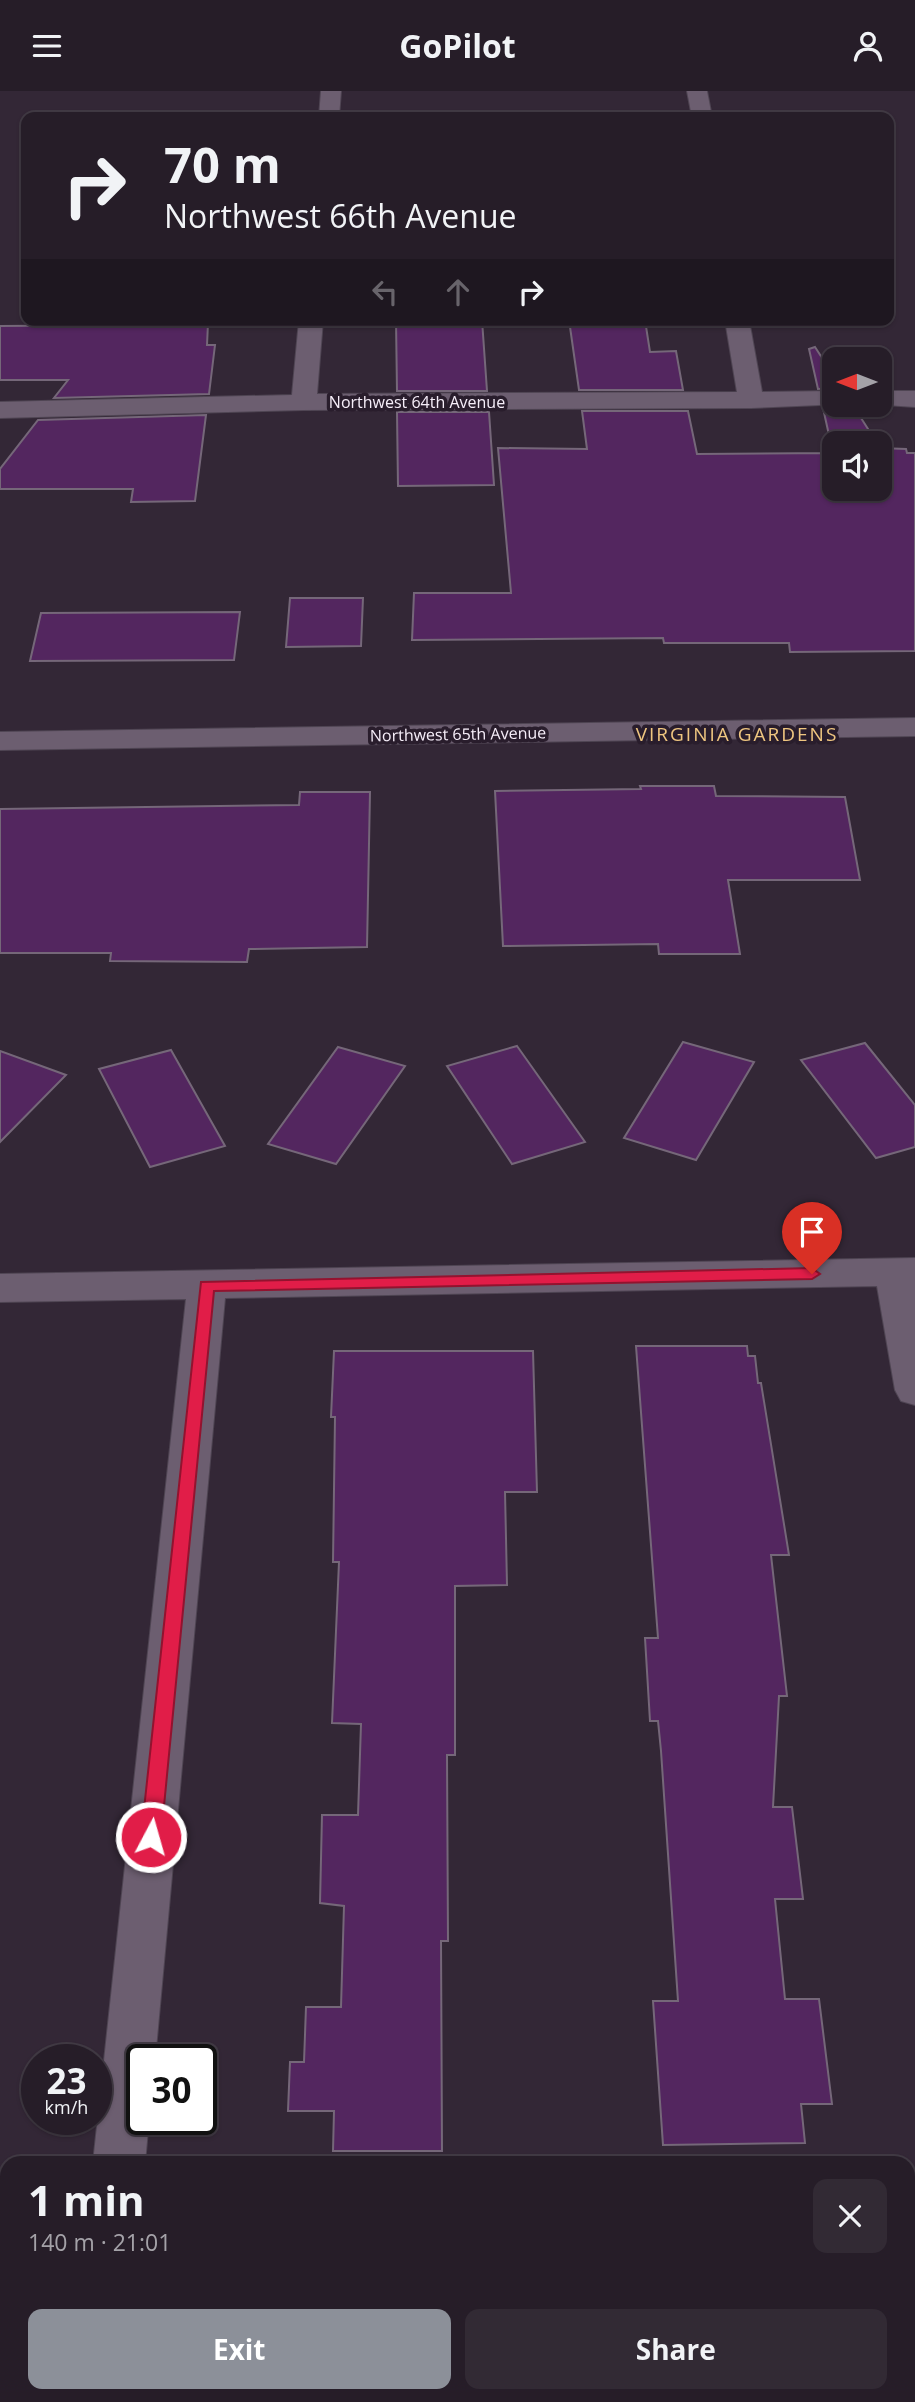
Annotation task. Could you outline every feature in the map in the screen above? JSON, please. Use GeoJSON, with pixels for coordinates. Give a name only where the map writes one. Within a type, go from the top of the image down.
{"type":"FeatureCollection","features":[{"type":"Feature","properties":{"kind":"street"},"geometry":{"type":"LineString","coordinates":[[329,112],[331,91]]}},
{"type":"Feature","properties":{"kind":"street"},"geometry":{"type":"LineString","coordinates":[[697,91],[701,112]]}},
{"type":"Feature","properties":{"kind":"street"},"geometry":{"type":"LineString","coordinates":[[304,402],[310,326]]}},
{"type":"Feature","properties":{"kind":"street"},"geometry":{"type":"LineString","coordinates":[[738,326],[751,400]]}},
{"type":"Feature","properties":{"kind":"street","name":"Northwest 64th Avenue"},"geometry":{"type":"LineString","coordinates":[[0,410],[304,402],[822,399]]}},
{"type":"Feature","properties":{"kind":"street"},"geometry":{"type":"LineString","coordinates":[[892,399],[915,399]]}},
{"type":"Feature","properties":{"kind":"street","name":"Northwest 65th Avenue"},"geometry":{"type":"LineString","coordinates":[[0,741],[915,727]]}},
{"type":"Feature","properties":{"kind":"street"},"geometry":{"type":"LineString","coordinates":[[0,1289],[905,1272],[915,1390]]}},
{"type":"Feature","properties":{"kind":"street"},"geometry":{"type":"LineString","coordinates":[[120,2156],[207,1286]]}},
{"type":"Feature","properties":{"kind":"building"},"geometry":{"type":"Polygon","coordinates":[[[0,326],[208,326],[207,345],[215,345],[209,394],[54,398],[68,380],[0,380],[0,326]]]}},
{"type":"Feature","properties":{"kind":"building"},"geometry":{"type":"Polygon","coordinates":[[[396,326],[482,326],[487,391],[397,391],[396,326]]]}},
{"type":"Feature","properties":{"kind":"building"},"geometry":{"type":"Polygon","coordinates":[[[570,326],[646,326],[650,352],[676,351],[683,390],[579,390],[570,326]]]}},
{"type":"Feature","properties":{"kind":"building"},"geometry":{"type":"Polygon","coordinates":[[[815,347],[822,358],[822,389],[818,389],[809,349],[815,347]]]}},
{"type":"Feature","properties":{"kind":"building"},"geometry":{"type":"Polygon","coordinates":[[[582,411],[688,411],[697,454],[822,453],[822,501],[892,501],[892,448],[906,449],[907,453],[915,453],[915,651],[790,652],[789,643],[664,643],[663,638],[412,640],[414,593],[511,593],[498,448],[587,449],[582,411]]]}},
{"type":"Feature","properties":{"kind":"building"},"geometry":{"type":"Polygon","coordinates":[[[397,412],[489,412],[494,485],[398,486],[397,412]]]}},
{"type":"Feature","properties":{"kind":"building"},"geometry":{"type":"Polygon","coordinates":[[[206,415],[195,501],[131,502],[133,489],[0,489],[0,469],[38,420],[206,415]]]}},
{"type":"Feature","properties":{"kind":"building"},"geometry":{"type":"Polygon","coordinates":[[[825,417],[860,417],[869,431],[828,431],[825,417]]]}},
{"type":"Feature","properties":{"kind":"building"},"geometry":{"type":"Polygon","coordinates":[[[290,598],[363,598],[361,646],[286,647],[290,598]]]}},
{"type":"Feature","properties":{"kind":"building"},"geometry":{"type":"Polygon","coordinates":[[[240,612],[234,660],[30,661],[41,613],[240,612]]]}},
{"type":"Feature","properties":{"kind":"building"},"geometry":{"type":"Polygon","coordinates":[[[640,786],[714,786],[716,796],[845,797],[860,880],[728,880],[740,954],[659,954],[658,944],[503,946],[495,791],[641,789],[640,786]]]}},
{"type":"Feature","properties":{"kind":"building"},"geometry":{"type":"Polygon","coordinates":[[[300,792],[370,792],[367,947],[249,949],[247,962],[110,961],[111,953],[0,953],[0,809],[299,805],[300,792]]]}},
{"type":"Feature","properties":{"kind":"building"},"geometry":{"type":"Polygon","coordinates":[[[683,1042],[754,1062],[696,1160],[624,1138],[683,1042]]]}},
{"type":"Feature","properties":{"kind":"building"},"geometry":{"type":"Polygon","coordinates":[[[865,1043],[915,1105],[915,1147],[876,1158],[801,1060],[865,1043]]]}},
{"type":"Feature","properties":{"kind":"building"},"geometry":{"type":"Polygon","coordinates":[[[517,1046],[585,1142],[512,1164],[447,1066],[517,1046]]]}},
{"type":"Feature","properties":{"kind":"building"},"geometry":{"type":"Polygon","coordinates":[[[338,1047],[405,1066],[336,1164],[268,1144],[338,1047]]]}},
{"type":"Feature","properties":{"kind":"building"},"geometry":{"type":"Polygon","coordinates":[[[171,1050],[225,1146],[150,1167],[99,1069],[171,1050]]]}},
{"type":"Feature","properties":{"kind":"building"},"geometry":{"type":"Polygon","coordinates":[[[0,1051],[66,1075],[0,1142],[0,1051]]]}},
{"type":"Feature","properties":{"kind":"building"},"geometry":{"type":"Polygon","coordinates":[[[636,1346],[747,1346],[748,1356],[755,1356],[758,1383],[761,1383],[789,1555],[771,1555],[787,1696],[779,1696],[773,1807],[792,1807],[803,1899],[775,1899],[785,1999],[819,1999],[832,2104],[801,2104],[805,2143],[663,2145],[653,2001],[678,2001],[658,1721],[650,1721],[645,1638],[658,1638],[636,1346]]]}},
{"type":"Feature","properties":{"kind":"building"},"geometry":{"type":"Polygon","coordinates":[[[334,1351],[533,1351],[537,1492],[505,1492],[507,1585],[455,1586],[455,1755],[447,1755],[448,1941],[441,1941],[442,2151],[333,2151],[334,2111],[288,2111],[290,2062],[304,2062],[306,2007],[341,2007],[344,1906],[320,1903],[322,1815],[358,1815],[361,1724],[332,1723],[339,1562],[333,1562],[335,1417],[331,1417],[334,1351]]]}},
{"type":"Feature","properties":{"kind":"district","name":"VIRGINIA GARDENS"},"geometry":{"type":"Point","coordinates":[737,734]}},
{"type":"Feature","properties":{"kind":"route"},"geometry":{"type":"LineString","coordinates":[[151,1837],[207,1286],[812,1274]]}}]}
